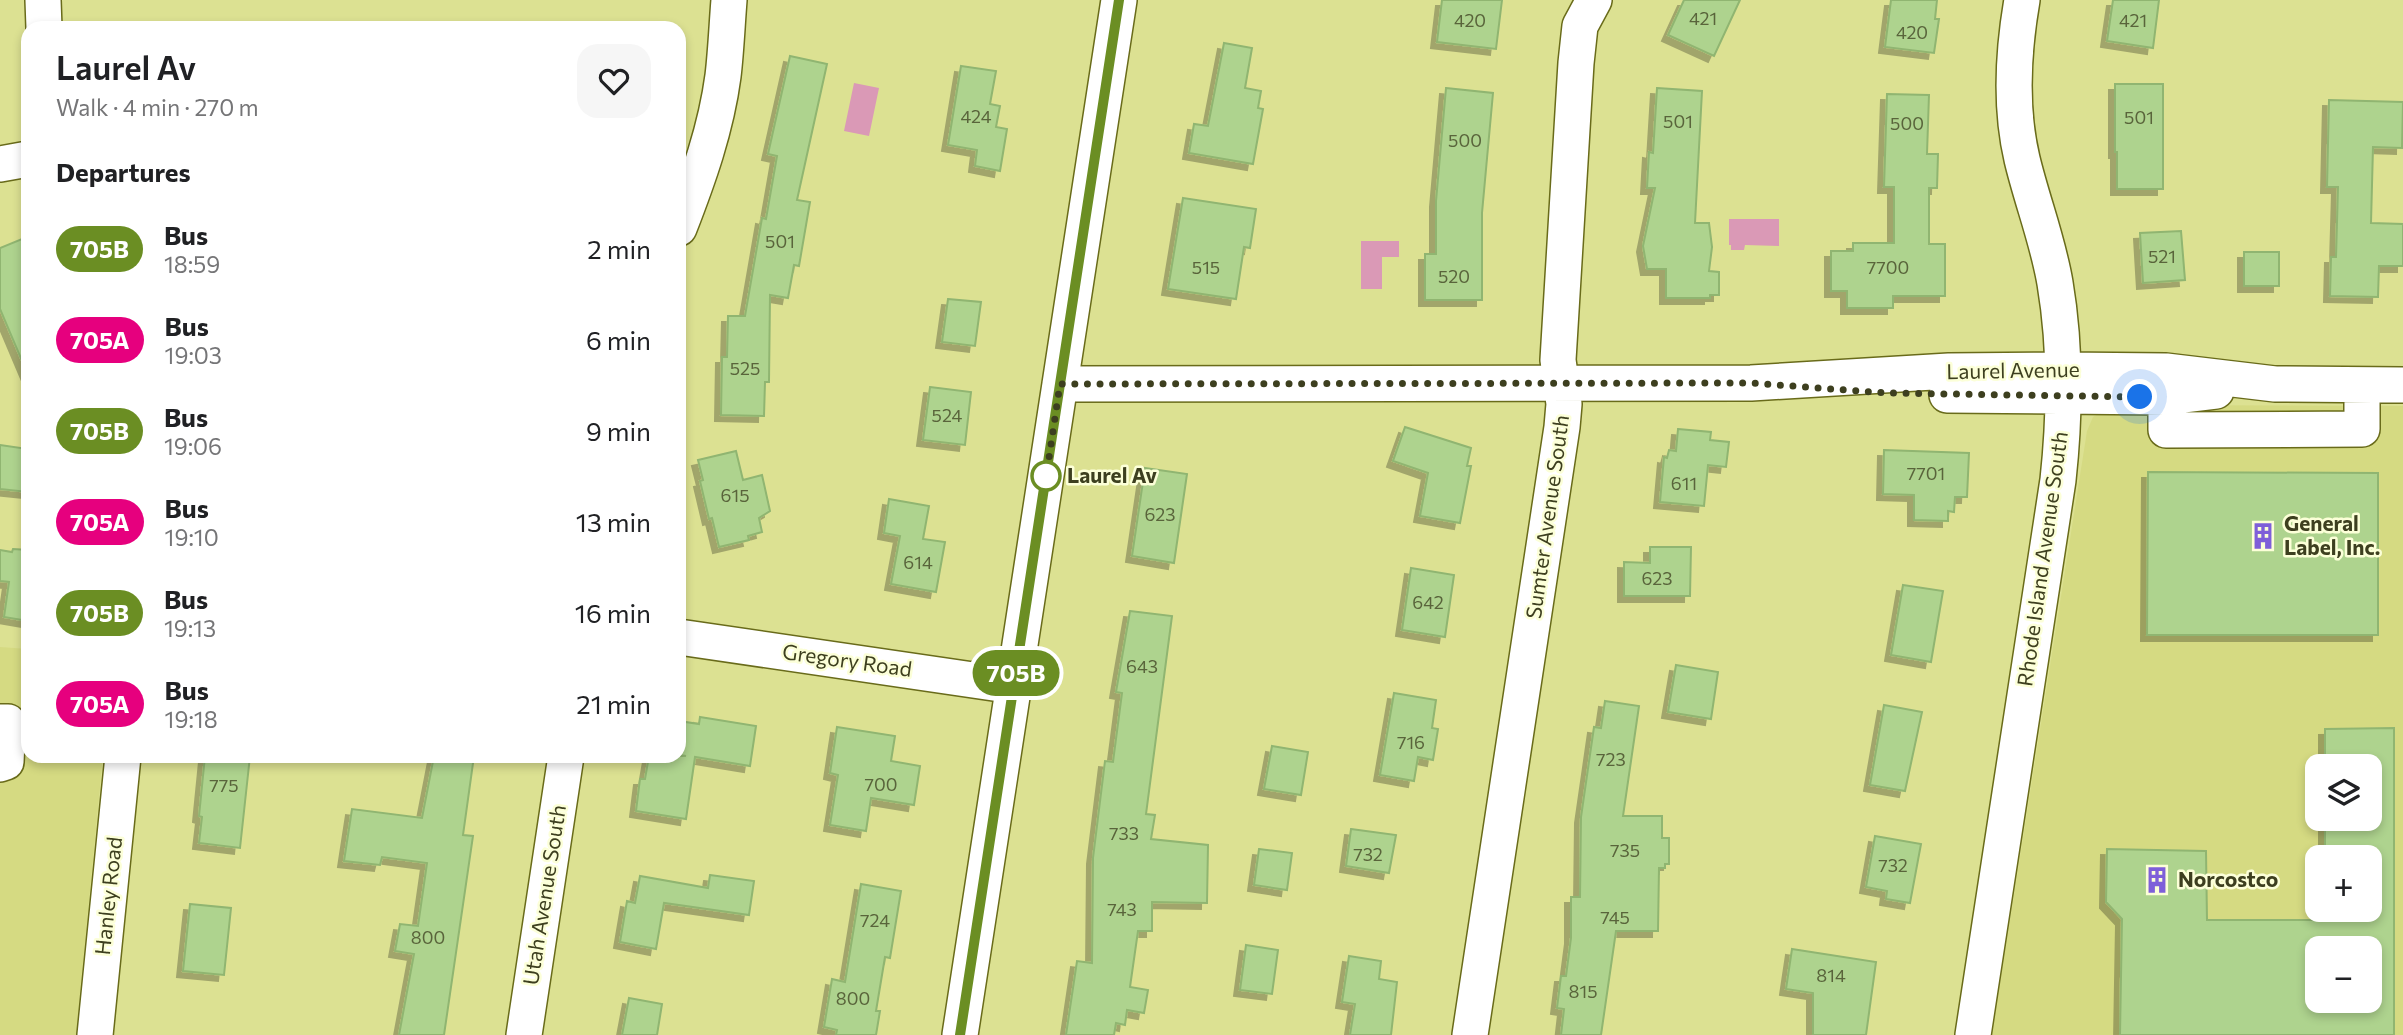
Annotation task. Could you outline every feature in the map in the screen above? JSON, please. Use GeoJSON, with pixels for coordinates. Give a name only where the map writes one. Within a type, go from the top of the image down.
{"type":"FeatureCollection","features":[{"type":"Feature","properties":{"kind":"street"},"geometry":{"type":"LineString","coordinates":[[43,0],[44,21]]}},
{"type":"Feature","properties":{"kind":"street"},"geometry":{"type":"LineString","coordinates":[[686,209],[713,127],[723,76],[729,0]]}},
{"type":"Feature","properties":{"kind":"street"},"geometry":{"type":"LineString","coordinates":[[960,1035],[1119,0]]}},
{"type":"Feature","properties":{"kind":"street","name":"Sumter Avenue South"},"geometry":{"type":"LineString","coordinates":[[1470,1035],[1562,426],[1562,383],[1558,360],[1576,63],[1580,26],[1594,0]]}},
{"type":"Feature","properties":{"kind":"street","name":"Rhode Island Avenue South"},"geometry":{"type":"LineString","coordinates":[[1973,1035],[2058,480],[2063,383],[2055,284],[2018,135],[2014,81],[2015,49],[2022,0]]}},
{"type":"Feature","properties":{"kind":"street"},"geometry":{"type":"LineString","coordinates":[[0,164],[21,160]]}},
{"type":"Feature","properties":{"kind":"street","name":"Laurel Avenue"},"geometry":{"type":"LineString","coordinates":[[1060,384],[1751,383],[1949,371],[2166,397],[2275,384]]}},
{"type":"Feature","properties":{"kind":"street","name":"Laurel Avenue"},"geometry":{"type":"LineString","coordinates":[[2063,383],[2166,371],[2275,384],[2403,385]]}},
{"type":"Feature","properties":{"kind":"street"},"geometry":{"type":"LineString","coordinates":[[2166,397],[2166,429],[2362,429],[2362,384]]}},
{"type":"Feature","properties":{"kind":"street","name":"Gregory Road"},"geometry":{"type":"LineString","coordinates":[[686,637],[1014,686]]}},
{"type":"Feature","properties":{"kind":"street"},"geometry":{"type":"LineString","coordinates":[[0,722],[8,722],[5,762],[0,764]]}},
{"type":"Feature","properties":{"kind":"street","name":"Hanley Road"},"geometry":{"type":"LineString","coordinates":[[95,1035],[122,763]]}},
{"type":"Feature","properties":{"kind":"street","name":"Utah Avenue South"},"geometry":{"type":"LineString","coordinates":[[524,1035],[565,763]]}},
{"type":"Feature","properties":{"kind":"shaded area"},"geometry":{"type":"Polygon","coordinates":[[[854,83],[879,88],[869,136],[844,131],[854,83]]]}},
{"type":"Feature","properties":{"kind":"shaded area"},"geometry":{"type":"Polygon","coordinates":[[[1729,219],[1779,219],[1779,246],[1745,245],[1744,250],[1731,250],[1729,219]]]}},
{"type":"Feature","properties":{"kind":"shaded area"},"geometry":{"type":"Polygon","coordinates":[[[1361,241],[1399,241],[1399,257],[1382,257],[1382,289],[1361,289],[1361,241]]]}},
{"type":"Feature","properties":{"kind":"shaded area"},"geometry":{"type":"Polygon","coordinates":[[[2113,405],[2403,406],[2403,1035],[1992,1035],[2087,431],[2093,417],[2113,405]]]}},
{"type":"Feature","properties":{"kind":"shaded area"},"geometry":{"type":"Polygon","coordinates":[[[0,647],[21,648],[21,763],[102,763],[76,1035],[0,1035],[0,647]]]}},
{"type":"Feature","properties":{"kind":"building"},"geometry":{"type":"Polygon","coordinates":[[[1442,0],[1502,0],[1496,49],[1437,42],[1442,0]]]}},
{"type":"Feature","properties":{"kind":"building"},"geometry":{"type":"Polygon","coordinates":[[[1684,0],[1740,0],[1714,56],[1668,35],[1684,0]]]}},
{"type":"Feature","properties":{"kind":"building"},"geometry":{"type":"Polygon","coordinates":[[[1891,0],[1937,0],[1935,19],[1939,19],[1934,53],[1885,47],[1891,0]]]}},
{"type":"Feature","properties":{"kind":"building"},"geometry":{"type":"Polygon","coordinates":[[[2113,0],[2159,0],[2153,48],[2107,41],[2113,0]]]}},
{"type":"Feature","properties":{"kind":"building"},"geometry":{"type":"Polygon","coordinates":[[[1224,43],[1252,48],[1245,88],[1261,91],[1258,108],[1263,109],[1253,164],[1189,153],[1194,124],[1208,126],[1224,43]]]}},
{"type":"Feature","properties":{"kind":"building"},"geometry":{"type":"Polygon","coordinates":[[[790,56],[827,64],[797,200],[810,202],[799,266],[794,265],[788,298],[770,295],[769,382],[765,382],[764,416],[721,415],[722,357],[727,357],[728,316],[745,316],[762,218],[766,219],[777,156],[768,154],[790,56]]]}},
{"type":"Feature","properties":{"kind":"building"},"geometry":{"type":"Polygon","coordinates":[[[961,66],[996,71],[990,104],[1000,106],[996,127],[1007,129],[1000,171],[975,166],[977,150],[948,145],[961,66]]]}},
{"type":"Feature","properties":{"kind":"building"},"geometry":{"type":"Polygon","coordinates":[[[2115,84],[2163,84],[2163,189],[2117,189],[2115,84]]]}},
{"type":"Feature","properties":{"kind":"building"},"geometry":{"type":"Polygon","coordinates":[[[1446,88],[1493,93],[1482,213],[1482,300],[1425,300],[1425,254],[1436,254],[1436,201],[1446,88]]]}},
{"type":"Feature","properties":{"kind":"building"},"geometry":{"type":"Polygon","coordinates":[[[1657,88],[1702,91],[1695,223],[1709,223],[1712,247],[1709,271],[1719,272],[1719,295],[1710,295],[1710,298],[1666,298],[1666,269],[1647,269],[1643,246],[1655,188],[1647,188],[1649,152],[1653,153],[1657,88]]]}},
{"type":"Feature","properties":{"kind":"building"},"geometry":{"type":"Polygon","coordinates":[[[1887,94],[1929,95],[1927,154],[1938,154],[1937,188],[1929,188],[1929,244],[1945,244],[1945,296],[1893,296],[1893,308],[1847,308],[1847,291],[1831,291],[1831,251],[1853,251],[1853,243],[1894,243],[1894,187],[1884,187],[1887,94]]]}},
{"type":"Feature","properties":{"kind":"building"},"geometry":{"type":"Polygon","coordinates":[[[2329,100],[2403,102],[2402,148],[2373,147],[2371,223],[2403,224],[2403,266],[2379,266],[2378,297],[2330,296],[2331,257],[2336,257],[2338,187],[2327,187],[2329,100]]]}},
{"type":"Feature","properties":{"kind":"building"},"geometry":{"type":"Polygon","coordinates":[[[1183,198],[1256,209],[1250,248],[1244,247],[1236,299],[1168,289],[1183,198]]]}},
{"type":"Feature","properties":{"kind":"building"},"geometry":{"type":"Polygon","coordinates":[[[2181,231],[2185,280],[2143,283],[2140,233],[2181,231]]]}},
{"type":"Feature","properties":{"kind":"building"},"geometry":{"type":"Polygon","coordinates":[[[21,239],[21,358],[0,309],[0,248],[21,239]]]}},
{"type":"Feature","properties":{"kind":"building"},"geometry":{"type":"Polygon","coordinates":[[[2244,252],[2279,252],[2279,286],[2244,286],[2244,252]]]}},
{"type":"Feature","properties":{"kind":"building"},"geometry":{"type":"Polygon","coordinates":[[[948,299],[981,302],[975,346],[942,342],[948,299]]]}},
{"type":"Feature","properties":{"kind":"building"},"geometry":{"type":"Polygon","coordinates":[[[930,387],[971,392],[965,445],[923,440],[930,387]]]}},
{"type":"Feature","properties":{"kind":"building"},"geometry":{"type":"Polygon","coordinates":[[[1405,427],[1471,448],[1467,466],[1471,466],[1460,523],[1420,516],[1428,473],[1393,461],[1405,427]]]}},
{"type":"Feature","properties":{"kind":"building"},"geometry":{"type":"Polygon","coordinates":[[[1678,429],[1711,432],[1710,440],[1729,442],[1726,467],[1708,465],[1704,506],[1660,502],[1664,457],[1667,458],[1669,450],[1676,451],[1678,429]]]}},
{"type":"Feature","properties":{"kind":"building"},"geometry":{"type":"Polygon","coordinates":[[[0,445],[21,448],[21,491],[0,489],[0,445]]]}},
{"type":"Feature","properties":{"kind":"building"},"geometry":{"type":"Polygon","coordinates":[[[1884,450],[1969,453],[1967,497],[1955,497],[1954,512],[1948,511],[1948,521],[1914,520],[1914,495],[1883,494],[1884,450]]]}},
{"type":"Feature","properties":{"kind":"building"},"geometry":{"type":"Polygon","coordinates":[[[736,451],[743,480],[762,475],[770,511],[759,518],[762,532],[748,536],[749,540],[719,547],[712,518],[709,519],[698,460],[736,451]]]}},
{"type":"Feature","properties":{"kind":"building"},"geometry":{"type":"Polygon","coordinates":[[[1145,468],[1187,474],[1174,563],[1132,556],[1145,468]]]}},
{"type":"Feature","properties":{"kind":"building","name":"General Label, Inc."},"geometry":{"type":"Polygon","coordinates":[[[2148,472],[2378,473],[2378,635],[2147,635],[2148,472]]]}},
{"type":"Feature","properties":{"kind":"building"},"geometry":{"type":"Polygon","coordinates":[[[889,499],[929,506],[923,539],[945,542],[936,592],[891,584],[900,536],[884,533],[889,499]]]}},
{"type":"Feature","properties":{"kind":"building"},"geometry":{"type":"Polygon","coordinates":[[[1650,547],[1691,547],[1690,596],[1624,596],[1624,562],[1650,563],[1650,547]]]}},
{"type":"Feature","properties":{"kind":"building"},"geometry":{"type":"Polygon","coordinates":[[[13,549],[21,550],[21,620],[4,617],[9,582],[0,581],[0,550],[12,552],[13,549]]]}},
{"type":"Feature","properties":{"kind":"building"},"geometry":{"type":"Polygon","coordinates":[[[1411,568],[1454,575],[1445,637],[1402,630],[1411,568]]]}},
{"type":"Feature","properties":{"kind":"building"},"geometry":{"type":"Polygon","coordinates":[[[1903,585],[1943,591],[1931,662],[1891,655],[1903,585]]]}},
{"type":"Feature","properties":{"kind":"building"},"geometry":{"type":"Polygon","coordinates":[[[1130,611],[1172,616],[1146,814],[1155,815],[1151,839],[1208,845],[1207,903],[1152,902],[1152,931],[1138,931],[1130,987],[1148,990],[1144,1013],[1127,1010],[1125,1025],[1116,1023],[1114,1035],[1066,1035],[1077,961],[1092,963],[1093,858],[1105,761],[1113,762],[1122,693],[1116,692],[1130,611]]]}},
{"type":"Feature","properties":{"kind":"building"},"geometry":{"type":"Polygon","coordinates":[[[1676,665],[1718,672],[1711,719],[1668,712],[1676,665]]]}},
{"type":"Feature","properties":{"kind":"building"},"geometry":{"type":"Polygon","coordinates":[[[1394,693],[1436,700],[1432,728],[1438,729],[1433,760],[1418,757],[1414,781],[1380,775],[1394,693]]]}},
{"type":"Feature","properties":{"kind":"building"},"geometry":{"type":"Polygon","coordinates":[[[1605,701],[1639,706],[1623,816],[1662,816],[1662,838],[1669,838],[1669,864],[1665,864],[1665,868],[1659,868],[1658,931],[1616,931],[1601,1035],[1561,1035],[1564,1009],[1557,1008],[1561,976],[1566,976],[1571,938],[1571,897],[1580,897],[1581,817],[1594,727],[1601,728],[1605,701]]]}},
{"type":"Feature","properties":{"kind":"building"},"geometry":{"type":"Polygon","coordinates":[[[1884,705],[1922,712],[1905,791],[1870,785],[1884,705]]]}},
{"type":"Feature","properties":{"kind":"building"},"geometry":{"type":"Polygon","coordinates":[[[700,717],[756,726],[750,766],[695,757],[686,819],[636,811],[640,779],[645,779],[648,763],[686,763],[686,722],[699,724],[700,717]]]}},
{"type":"Feature","properties":{"kind":"building"},"geometry":{"type":"Polygon","coordinates":[[[837,727],[895,736],[891,761],[920,766],[914,805],[871,798],[866,831],[830,825],[838,775],[830,773],[837,727]]]}},
{"type":"Feature","properties":{"kind":"building","name":"Norcostco"},"geometry":{"type":"Polygon","coordinates":[[[2394,728],[2394,1035],[2120,1035],[2122,919],[2106,902],[2107,849],[2206,851],[2207,920],[2382,922],[2382,845],[2325,845],[2325,831],[2382,831],[2382,754],[2325,754],[2325,729],[2394,728]]]}},
{"type":"Feature","properties":{"kind":"building"},"geometry":{"type":"Polygon","coordinates":[[[1272,746],[1308,752],[1301,795],[1264,789],[1272,746]]]}},
{"type":"Feature","properties":{"kind":"building"},"geometry":{"type":"Polygon","coordinates":[[[204,763],[249,763],[240,848],[199,843],[202,817],[199,816],[204,763]]]}},
{"type":"Feature","properties":{"kind":"building"},"geometry":{"type":"Polygon","coordinates":[[[433,763],[473,763],[463,835],[473,836],[444,1035],[399,1035],[414,954],[395,951],[400,924],[418,926],[427,863],[382,857],[380,865],[344,861],[352,809],[422,818],[433,763]]]}},
{"type":"Feature","properties":{"kind":"building"},"geometry":{"type":"Polygon","coordinates":[[[1351,829],[1396,835],[1389,873],[1346,866],[1351,829]]]}},
{"type":"Feature","properties":{"kind":"building"},"geometry":{"type":"Polygon","coordinates":[[[1875,836],[1921,844],[1910,903],[1886,899],[1887,891],[1866,887],[1875,836]]]}},
{"type":"Feature","properties":{"kind":"building"},"geometry":{"type":"Polygon","coordinates":[[[1259,849],[1292,853],[1287,890],[1254,885],[1259,849]]]}},
{"type":"Feature","properties":{"kind":"building"},"geometry":{"type":"Polygon","coordinates":[[[710,875],[754,881],[749,915],[664,903],[656,949],[620,942],[627,901],[635,903],[640,876],[708,888],[710,875]]]}},
{"type":"Feature","properties":{"kind":"building"},"geometry":{"type":"Polygon","coordinates":[[[861,884],[901,891],[890,958],[885,957],[876,1011],[880,1011],[876,1035],[836,1035],[837,1030],[824,1027],[832,979],[845,982],[861,884]]]}},
{"type":"Feature","properties":{"kind":"building"},"geometry":{"type":"Polygon","coordinates":[[[190,904],[231,908],[224,975],[183,971],[190,904]]]}},
{"type":"Feature","properties":{"kind":"building"},"geometry":{"type":"Polygon","coordinates":[[[1246,945],[1278,950],[1272,994],[1240,990],[1246,945]]]}},
{"type":"Feature","properties":{"kind":"building"},"geometry":{"type":"Polygon","coordinates":[[[1792,949],[1876,962],[1866,1035],[1813,1035],[1813,993],[1786,989],[1792,949]]]}},
{"type":"Feature","properties":{"kind":"building"},"geometry":{"type":"Polygon","coordinates":[[[1349,956],[1381,961],[1379,979],[1397,982],[1391,1035],[1350,1035],[1355,1004],[1342,1002],[1349,956]]]}},
{"type":"Feature","properties":{"kind":"building"},"geometry":{"type":"Polygon","coordinates":[[[629,998],[662,1004],[657,1035],[622,1035],[629,998]]]}},
{"type":"Feature","properties":{"kind":"bus line","name":"705B"},"geometry":{"type":"LineString","coordinates":[[960,1035],[1119,0]]}},
{"type":"Feature","properties":{"kind":"place","name":"Laurel Av"},"geometry":{"type":"Point","coordinates":[1046,476]}},
{"type":"Feature","properties":{"kind":"place","name":"General Label, Inc."},"geometry":{"type":"Point","coordinates":[2263,536]}},
{"type":"Feature","properties":{"kind":"place","name":"Norcostco"},"geometry":{"type":"Point","coordinates":[2157,880]}},
{"type":"Feature","properties":{"kind":"route"},"geometry":{"type":"LineString","coordinates":[[1046,476],[1045,485],[1060,384],[1751,383],[1886,393],[2140,397]]}}]}
